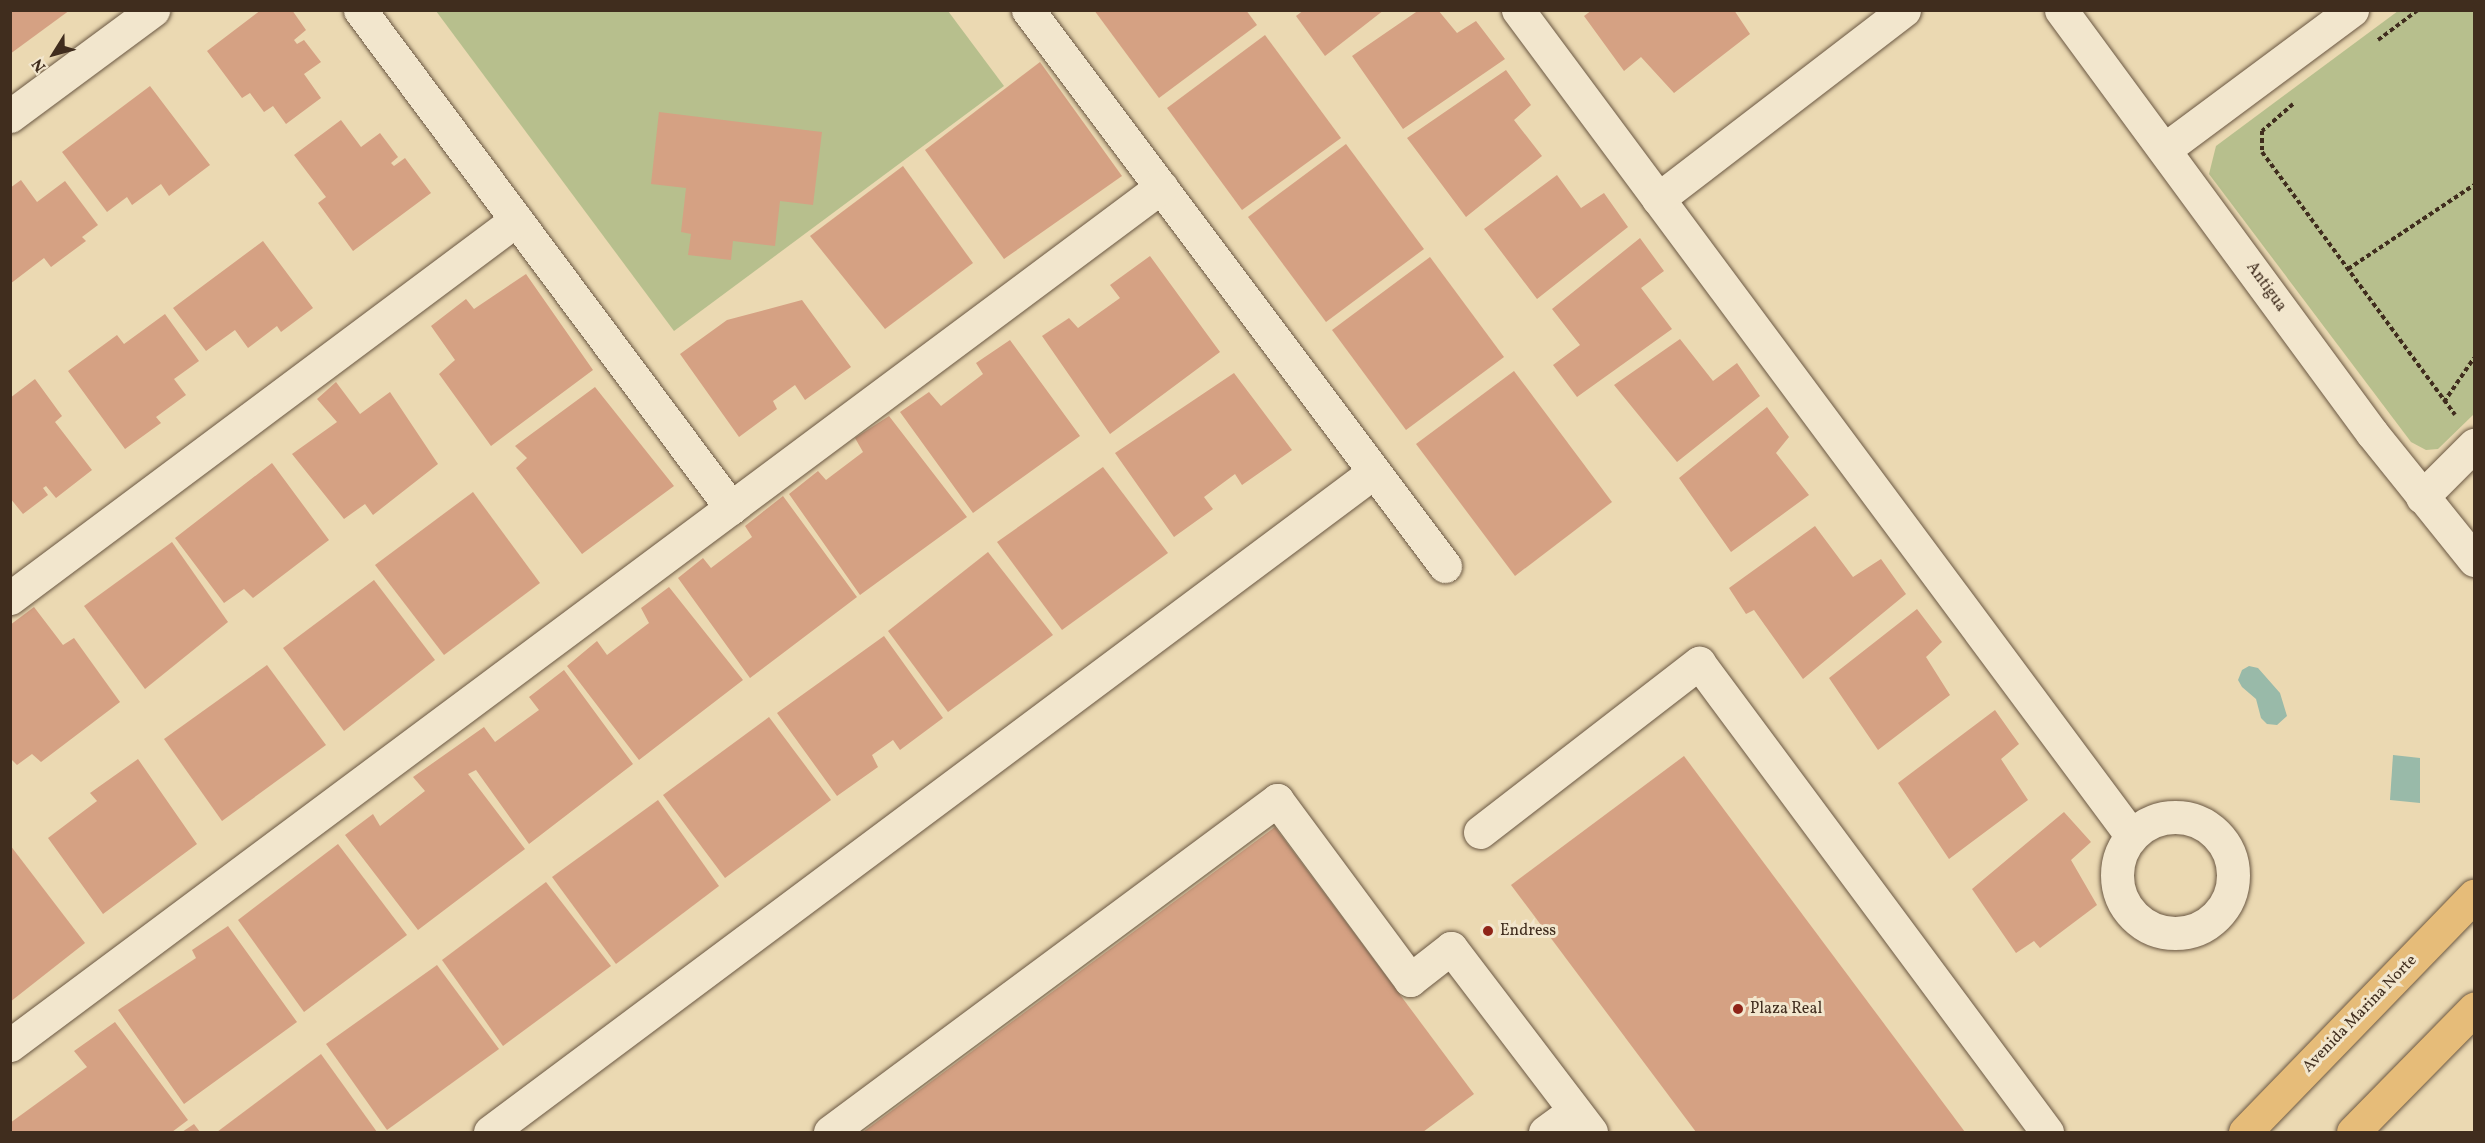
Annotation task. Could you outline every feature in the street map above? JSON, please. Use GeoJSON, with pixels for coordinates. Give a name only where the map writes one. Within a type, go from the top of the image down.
{"type":"FeatureCollection","features":[{"type":"Feature","properties":{"kind":"main road","name":"Avenida Marina Norte"},"geometry":{"type":"LineString","coordinates":[[2245,1132],[2475,896]]}},
{"type":"Feature","properties":{"kind":"main road"},"geometry":{"type":"LineString","coordinates":[[2353,1132],[2475,1009]]}},
{"type":"Feature","properties":{"kind":"street"},"geometry":{"type":"LineString","coordinates":[[10,116],[153,10]]}},
{"type":"Feature","properties":{"kind":"street"},"geometry":{"type":"LineString","coordinates":[[360,10],[731,508]]}},
{"type":"Feature","properties":{"kind":"street"},"geometry":{"type":"LineString","coordinates":[[1028,10],[1445,566]]}},
{"type":"Feature","properties":{"kind":"street"},"geometry":{"type":"LineString","coordinates":[[1518,10],[2131,835]]}},
{"type":"Feature","properties":{"kind":"street"},"geometry":{"type":"LineString","coordinates":[[1658,199],[1904,10]]}},
{"type":"Feature","properties":{"kind":"street","name":"Antigua"},"geometry":{"type":"LineString","coordinates":[[2061,10],[2372,433],[2475,560]]}},
{"type":"Feature","properties":{"kind":"street"},"geometry":{"type":"LineString","coordinates":[[2165,149],[2352,10]]}},
{"type":"Feature","properties":{"kind":"street"},"geometry":{"type":"LineString","coordinates":[[10,1045],[1161,187]]}},
{"type":"Feature","properties":{"kind":"street"},"geometry":{"type":"LineString","coordinates":[[10,598],[516,220]]}},
{"type":"Feature","properties":{"kind":"street"},"geometry":{"type":"LineString","coordinates":[[2422,497],[2467,433]]}},
{"type":"Feature","properties":{"kind":"street"},"geometry":{"type":"LineString","coordinates":[[490,1132],[1374,472]]}},
{"type":"Feature","properties":{"kind":"street"},"geometry":{"type":"LineString","coordinates":[[1480,832],[1699,663],[2047,1132]]}},
{"type":"Feature","properties":{"kind":"street"},"geometry":{"type":"LineString","coordinates":[[830,1132],[1277,800],[1410,980],[1451,948],[1582,1122],[1545,1132]]}},
{"type":"Feature","properties":{"kind":"path"},"geometry":{"type":"LineString","coordinates":[[2371,45],[2418,10]]}},
{"type":"Feature","properties":{"kind":"path"},"geometry":{"type":"LineString","coordinates":[[2297,101],[2262,131],[2262,152],[2467,433]]}},
{"type":"Feature","properties":{"kind":"path"},"geometry":{"type":"LineString","coordinates":[[2348,269],[2475,185]]}},
{"type":"Feature","properties":{"kind":"path"},"geometry":{"type":"LineString","coordinates":[[2444,402],[2475,358]]}},
{"type":"Feature","properties":{"kind":"green space"},"geometry":{"type":"Polygon","coordinates":[[[436,11],[948,11],[1004,86],[674,331],[436,11]]]}},
{"type":"Feature","properties":{"kind":"green space"},"geometry":{"type":"Polygon","coordinates":[[[2398,11],[2474,11],[2474,414],[2438,449],[2426,450],[2411,442],[2209,174],[2216,146],[2398,11]]]}},
{"type":"Feature","properties":{"kind":"shaded area"},"geometry":{"type":"Polygon","coordinates":[[[2249,666],[2258,668],[2280,693],[2287,716],[2277,725],[2267,724],[2261,718],[2256,699],[2242,687],[2238,680],[2242,670],[2249,666]]]}},
{"type":"Feature","properties":{"kind":"shaded area"},"geometry":{"type":"Polygon","coordinates":[[[2393,755],[2420,758],[2420,803],[2390,800],[2393,755]]]}},
{"type":"Feature","properties":{"kind":"building"},"geometry":{"type":"Polygon","coordinates":[[[10,10],[70,10],[10,54],[10,10]]]}},
{"type":"Feature","properties":{"kind":"building"},"geometry":{"type":"Polygon","coordinates":[[[261,10],[292,10],[306,30],[294,40],[297,44],[304,40],[321,62],[304,74],[321,98],[286,124],[273,106],[264,112],[250,93],[242,98],[207,51],[261,10]]]}},
{"type":"Feature","properties":{"kind":"building"},"geometry":{"type":"Polygon","coordinates":[[[1094,10],[1246,10],[1257,25],[1159,98],[1094,10]]]}},
{"type":"Feature","properties":{"kind":"building"},"geometry":{"type":"Polygon","coordinates":[[[1304,10],[1384,10],[1325,56],[1296,16],[1304,10]]]}},
{"type":"Feature","properties":{"kind":"building"},"geometry":{"type":"Polygon","coordinates":[[[1419,10],[1438,10],[1457,33],[1476,21],[1505,59],[1403,129],[1352,56],[1419,10]]]}},
{"type":"Feature","properties":{"kind":"building"},"geometry":{"type":"Polygon","coordinates":[[[1592,10],[1734,10],[1750,34],[1674,93],[1641,57],[1624,71],[1584,16],[1592,10]]]}},
{"type":"Feature","properties":{"kind":"building"},"geometry":{"type":"Polygon","coordinates":[[[1265,35],[1341,138],[1242,210],[1167,108],[1265,35]]]}},
{"type":"Feature","properties":{"kind":"building"},"geometry":{"type":"Polygon","coordinates":[[[1040,62],[1122,176],[1004,259],[925,150],[1040,62]]]}},
{"type":"Feature","properties":{"kind":"building"},"geometry":{"type":"Polygon","coordinates":[[[1506,70],[1531,105],[1514,120],[1542,156],[1466,217],[1407,138],[1506,70]]]}},
{"type":"Feature","properties":{"kind":"building"},"geometry":{"type":"Polygon","coordinates":[[[150,86],[210,165],[169,196],[161,184],[132,205],[127,197],[107,212],[62,152],[150,86]]]}},
{"type":"Feature","properties":{"kind":"building"},"geometry":{"type":"Polygon","coordinates":[[[659,112],[822,132],[813,205],[780,201],[775,246],[733,241],[731,260],[688,255],[691,234],[681,232],[686,188],[651,184],[659,112]]]}},
{"type":"Feature","properties":{"kind":"building"},"geometry":{"type":"Polygon","coordinates":[[[341,120],[361,147],[380,133],[398,157],[391,163],[394,166],[405,158],[431,193],[353,251],[318,203],[326,197],[294,155],[341,120]]]}},
{"type":"Feature","properties":{"kind":"building"},"geometry":{"type":"Polygon","coordinates":[[[1346,144],[1424,249],[1326,322],[1248,217],[1346,144]]]}},
{"type":"Feature","properties":{"kind":"building"},"geometry":{"type":"Polygon","coordinates":[[[903,166],[973,263],[885,329],[810,236],[903,166]]]}},
{"type":"Feature","properties":{"kind":"building"},"geometry":{"type":"Polygon","coordinates":[[[1557,175],[1581,208],[1604,193],[1628,227],[1537,299],[1484,229],[1557,175]]]}},
{"type":"Feature","properties":{"kind":"building"},"geometry":{"type":"Polygon","coordinates":[[[21,180],[37,202],[65,181],[98,225],[82,237],[86,241],[51,267],[44,258],[10,284],[10,188],[21,180]]]}},
{"type":"Feature","properties":{"kind":"building"},"geometry":{"type":"Polygon","coordinates":[[[1640,238],[1664,271],[1641,288],[1672,329],[1577,397],[1553,365],[1580,345],[1552,309],[1640,238]]]}},
{"type":"Feature","properties":{"kind":"building"},"geometry":{"type":"Polygon","coordinates":[[[263,241],[313,308],[281,332],[277,326],[248,348],[235,330],[206,351],[173,308],[263,241]]]}},
{"type":"Feature","properties":{"kind":"building"},"geometry":{"type":"Polygon","coordinates":[[[1150,256],[1220,352],[1110,434],[1042,336],[1069,318],[1078,328],[1120,298],[1110,285],[1150,256]]]}},
{"type":"Feature","properties":{"kind":"building"},"geometry":{"type":"Polygon","coordinates":[[[1430,257],[1504,357],[1406,430],[1332,330],[1430,257]]]}},
{"type":"Feature","properties":{"kind":"building"},"geometry":{"type":"Polygon","coordinates":[[[526,274],[593,370],[491,446],[439,374],[455,360],[431,326],[466,299],[474,309],[526,274]]]}},
{"type":"Feature","properties":{"kind":"building"},"geometry":{"type":"Polygon","coordinates":[[[802,300],[851,367],[805,400],[795,385],[773,401],[777,409],[739,437],[680,354],[727,320],[802,300]]]}},
{"type":"Feature","properties":{"kind":"building"},"geometry":{"type":"Polygon","coordinates":[[[165,314],[199,361],[174,379],[186,395],[156,417],[161,423],[125,449],[68,371],[117,335],[124,344],[165,314]]]}},
{"type":"Feature","properties":{"kind":"building"},"geometry":{"type":"Polygon","coordinates":[[[1680,339],[1713,381],[1737,363],[1760,396],[1677,462],[1614,385],[1680,339]]]}},
{"type":"Feature","properties":{"kind":"building"},"geometry":{"type":"Polygon","coordinates":[[[1010,340],[1080,436],[973,513],[900,412],[929,392],[941,406],[983,374],[976,363],[1010,340]]]}},
{"type":"Feature","properties":{"kind":"building"},"geometry":{"type":"Polygon","coordinates":[[[1514,371],[1612,502],[1515,576],[1416,444],[1514,371]]]}},
{"type":"Feature","properties":{"kind":"building"},"geometry":{"type":"Polygon","coordinates":[[[1234,373],[1292,450],[1242,485],[1235,474],[1204,497],[1213,509],[1174,537],[1115,453],[1234,373]]]}},
{"type":"Feature","properties":{"kind":"building"},"geometry":{"type":"Polygon","coordinates":[[[35,379],[62,416],[55,422],[92,470],[56,498],[46,486],[43,488],[48,495],[23,514],[10,498],[10,398],[35,379]]]}},
{"type":"Feature","properties":{"kind":"building"},"geometry":{"type":"Polygon","coordinates":[[[336,382],[360,414],[390,392],[438,464],[373,515],[365,504],[344,519],[292,454],[337,422],[317,399],[336,382]]]}},
{"type":"Feature","properties":{"kind":"building"},"geometry":{"type":"Polygon","coordinates":[[[595,387],[674,486],[582,554],[516,468],[527,458],[515,446],[595,387]]]}},
{"type":"Feature","properties":{"kind":"building"},"geometry":{"type":"Polygon","coordinates":[[[1767,407],[1789,437],[1776,453],[1809,495],[1731,552],[1679,478],[1767,407]]]}},
{"type":"Feature","properties":{"kind":"building"},"geometry":{"type":"Polygon","coordinates":[[[889,416],[967,517],[860,595],[789,494],[818,471],[826,480],[863,452],[855,438],[889,416]]]}},
{"type":"Feature","properties":{"kind":"building"},"geometry":{"type":"Polygon","coordinates":[[[272,463],[329,540],[253,598],[244,589],[224,603],[175,538],[272,463]]]}},
{"type":"Feature","properties":{"kind":"building"},"geometry":{"type":"Polygon","coordinates":[[[1103,467],[1168,553],[1062,630],[997,542],[1103,467]]]}},
{"type":"Feature","properties":{"kind":"building"},"geometry":{"type":"Polygon","coordinates":[[[473,492],[540,583],[444,655],[375,565],[473,492]]]}},
{"type":"Feature","properties":{"kind":"building"},"geometry":{"type":"Polygon","coordinates":[[[783,496],[857,597],[750,678],[678,578],[703,558],[711,568],[752,537],[745,526],[783,496]]]}},
{"type":"Feature","properties":{"kind":"building"},"geometry":{"type":"Polygon","coordinates":[[[1815,526],[1853,577],[1881,559],[1906,594],[1803,679],[1754,610],[1746,614],[1729,588],[1815,526]]]}},
{"type":"Feature","properties":{"kind":"building"},"geometry":{"type":"Polygon","coordinates":[[[172,542],[228,622],[145,689],[84,606],[172,542]]]}},
{"type":"Feature","properties":{"kind":"building"},"geometry":{"type":"Polygon","coordinates":[[[988,552],[1053,635],[948,712],[888,631],[988,552]]]}},
{"type":"Feature","properties":{"kind":"building"},"geometry":{"type":"Polygon","coordinates":[[[374,580],[435,660],[344,731],[283,648],[374,580]]]}},
{"type":"Feature","properties":{"kind":"building"},"geometry":{"type":"Polygon","coordinates":[[[669,587],[743,680],[639,760],[567,666],[597,641],[607,655],[649,623],[641,608],[669,587]]]}},
{"type":"Feature","properties":{"kind":"building"},"geometry":{"type":"Polygon","coordinates":[[[34,607],[63,645],[74,638],[120,702],[41,762],[32,754],[17,765],[10,758],[10,625],[34,607]]]}},
{"type":"Feature","properties":{"kind":"building"},"geometry":{"type":"Polygon","coordinates":[[[1917,609],[1942,642],[1926,657],[1950,695],[1878,750],[1829,678],[1917,609]]]}},
{"type":"Feature","properties":{"kind":"building"},"geometry":{"type":"Polygon","coordinates":[[[884,636],[943,718],[900,750],[893,740],[872,755],[878,767],[837,796],[777,713],[884,636]]]}},
{"type":"Feature","properties":{"kind":"building"},"geometry":{"type":"Polygon","coordinates":[[[267,665],[326,745],[222,821],[164,739],[267,665]]]}},
{"type":"Feature","properties":{"kind":"building"},"geometry":{"type":"Polygon","coordinates":[[[564,670],[633,764],[529,844],[476,770],[468,774],[525,849],[418,930],[345,835],[373,814],[380,826],[425,791],[413,777],[484,727],[495,742],[539,710],[529,697],[564,670]]]}},
{"type":"Feature","properties":{"kind":"building"},"geometry":{"type":"Polygon","coordinates":[[[1995,710],[2019,744],[2001,759],[2028,800],[1949,859],[1898,783],[1995,710]]]}},
{"type":"Feature","properties":{"kind":"building"},"geometry":{"type":"Polygon","coordinates":[[[769,717],[831,800],[725,878],[663,795],[769,717]]]}},
{"type":"Feature","properties":{"kind":"building","name":"Plaza Real"},"geometry":{"type":"Polygon","coordinates":[[[1684,756],[1965,1132],[1696,1132],[1511,885],[1684,756]]]}},
{"type":"Feature","properties":{"kind":"building"},"geometry":{"type":"Polygon","coordinates":[[[138,759],[197,844],[103,914],[48,838],[97,801],[90,793],[138,759]]]}},
{"type":"Feature","properties":{"kind":"building"},"geometry":{"type":"Polygon","coordinates":[[[658,800],[719,886],[616,964],[552,877],[658,800]]]}},
{"type":"Feature","properties":{"kind":"building"},"geometry":{"type":"Polygon","coordinates":[[[2064,812],[2091,842],[2071,860],[2097,905],[2040,948],[2034,941],[2016,953],[1972,889],[2064,812]]]}},
{"type":"Feature","properties":{"kind":"building"},"geometry":{"type":"Polygon","coordinates":[[[1275,827],[1474,1094],[1423,1132],[863,1132],[1275,827]]]}},
{"type":"Feature","properties":{"kind":"building"},"geometry":{"type":"Polygon","coordinates":[[[338,844],[407,935],[304,1012],[238,920],[338,844]]]}},
{"type":"Feature","properties":{"kind":"building"},"geometry":{"type":"Polygon","coordinates":[[[10,845],[85,943],[10,1002],[10,845]]]}},
{"type":"Feature","properties":{"kind":"building"},"geometry":{"type":"Polygon","coordinates":[[[546,882],[611,966],[503,1046],[442,960],[546,882]]]}},
{"type":"Feature","properties":{"kind":"building"},"geometry":{"type":"Polygon","coordinates":[[[228,926],[297,1022],[184,1104],[118,1010],[196,958],[192,950],[228,926]]]}},
{"type":"Feature","properties":{"kind":"building"},"geometry":{"type":"Polygon","coordinates":[[[437,965],[499,1049],[387,1130],[326,1044],[437,965]]]}},
{"type":"Feature","properties":{"kind":"building"},"geometry":{"type":"Polygon","coordinates":[[[115,1022],[188,1120],[172,1132],[10,1132],[10,1123],[87,1067],[74,1051],[115,1022]]]}},
{"type":"Feature","properties":{"kind":"building"},"geometry":{"type":"Polygon","coordinates":[[[321,1054],[377,1132],[217,1132],[321,1054]]]}},
{"type":"Feature","properties":{"kind":"building"},"geometry":{"type":"Polygon","coordinates":[[[194,1124],[200,1132],[182,1132],[194,1124]]]}},
{"type":"Feature","properties":{"kind":"place","name":"Endress"},"geometry":{"type":"Point","coordinates":[1488,931]}},
{"type":"Feature","properties":{"kind":"place","name":"Plaza Real"},"geometry":{"type":"Point","coordinates":[1738,1009]}}]}
